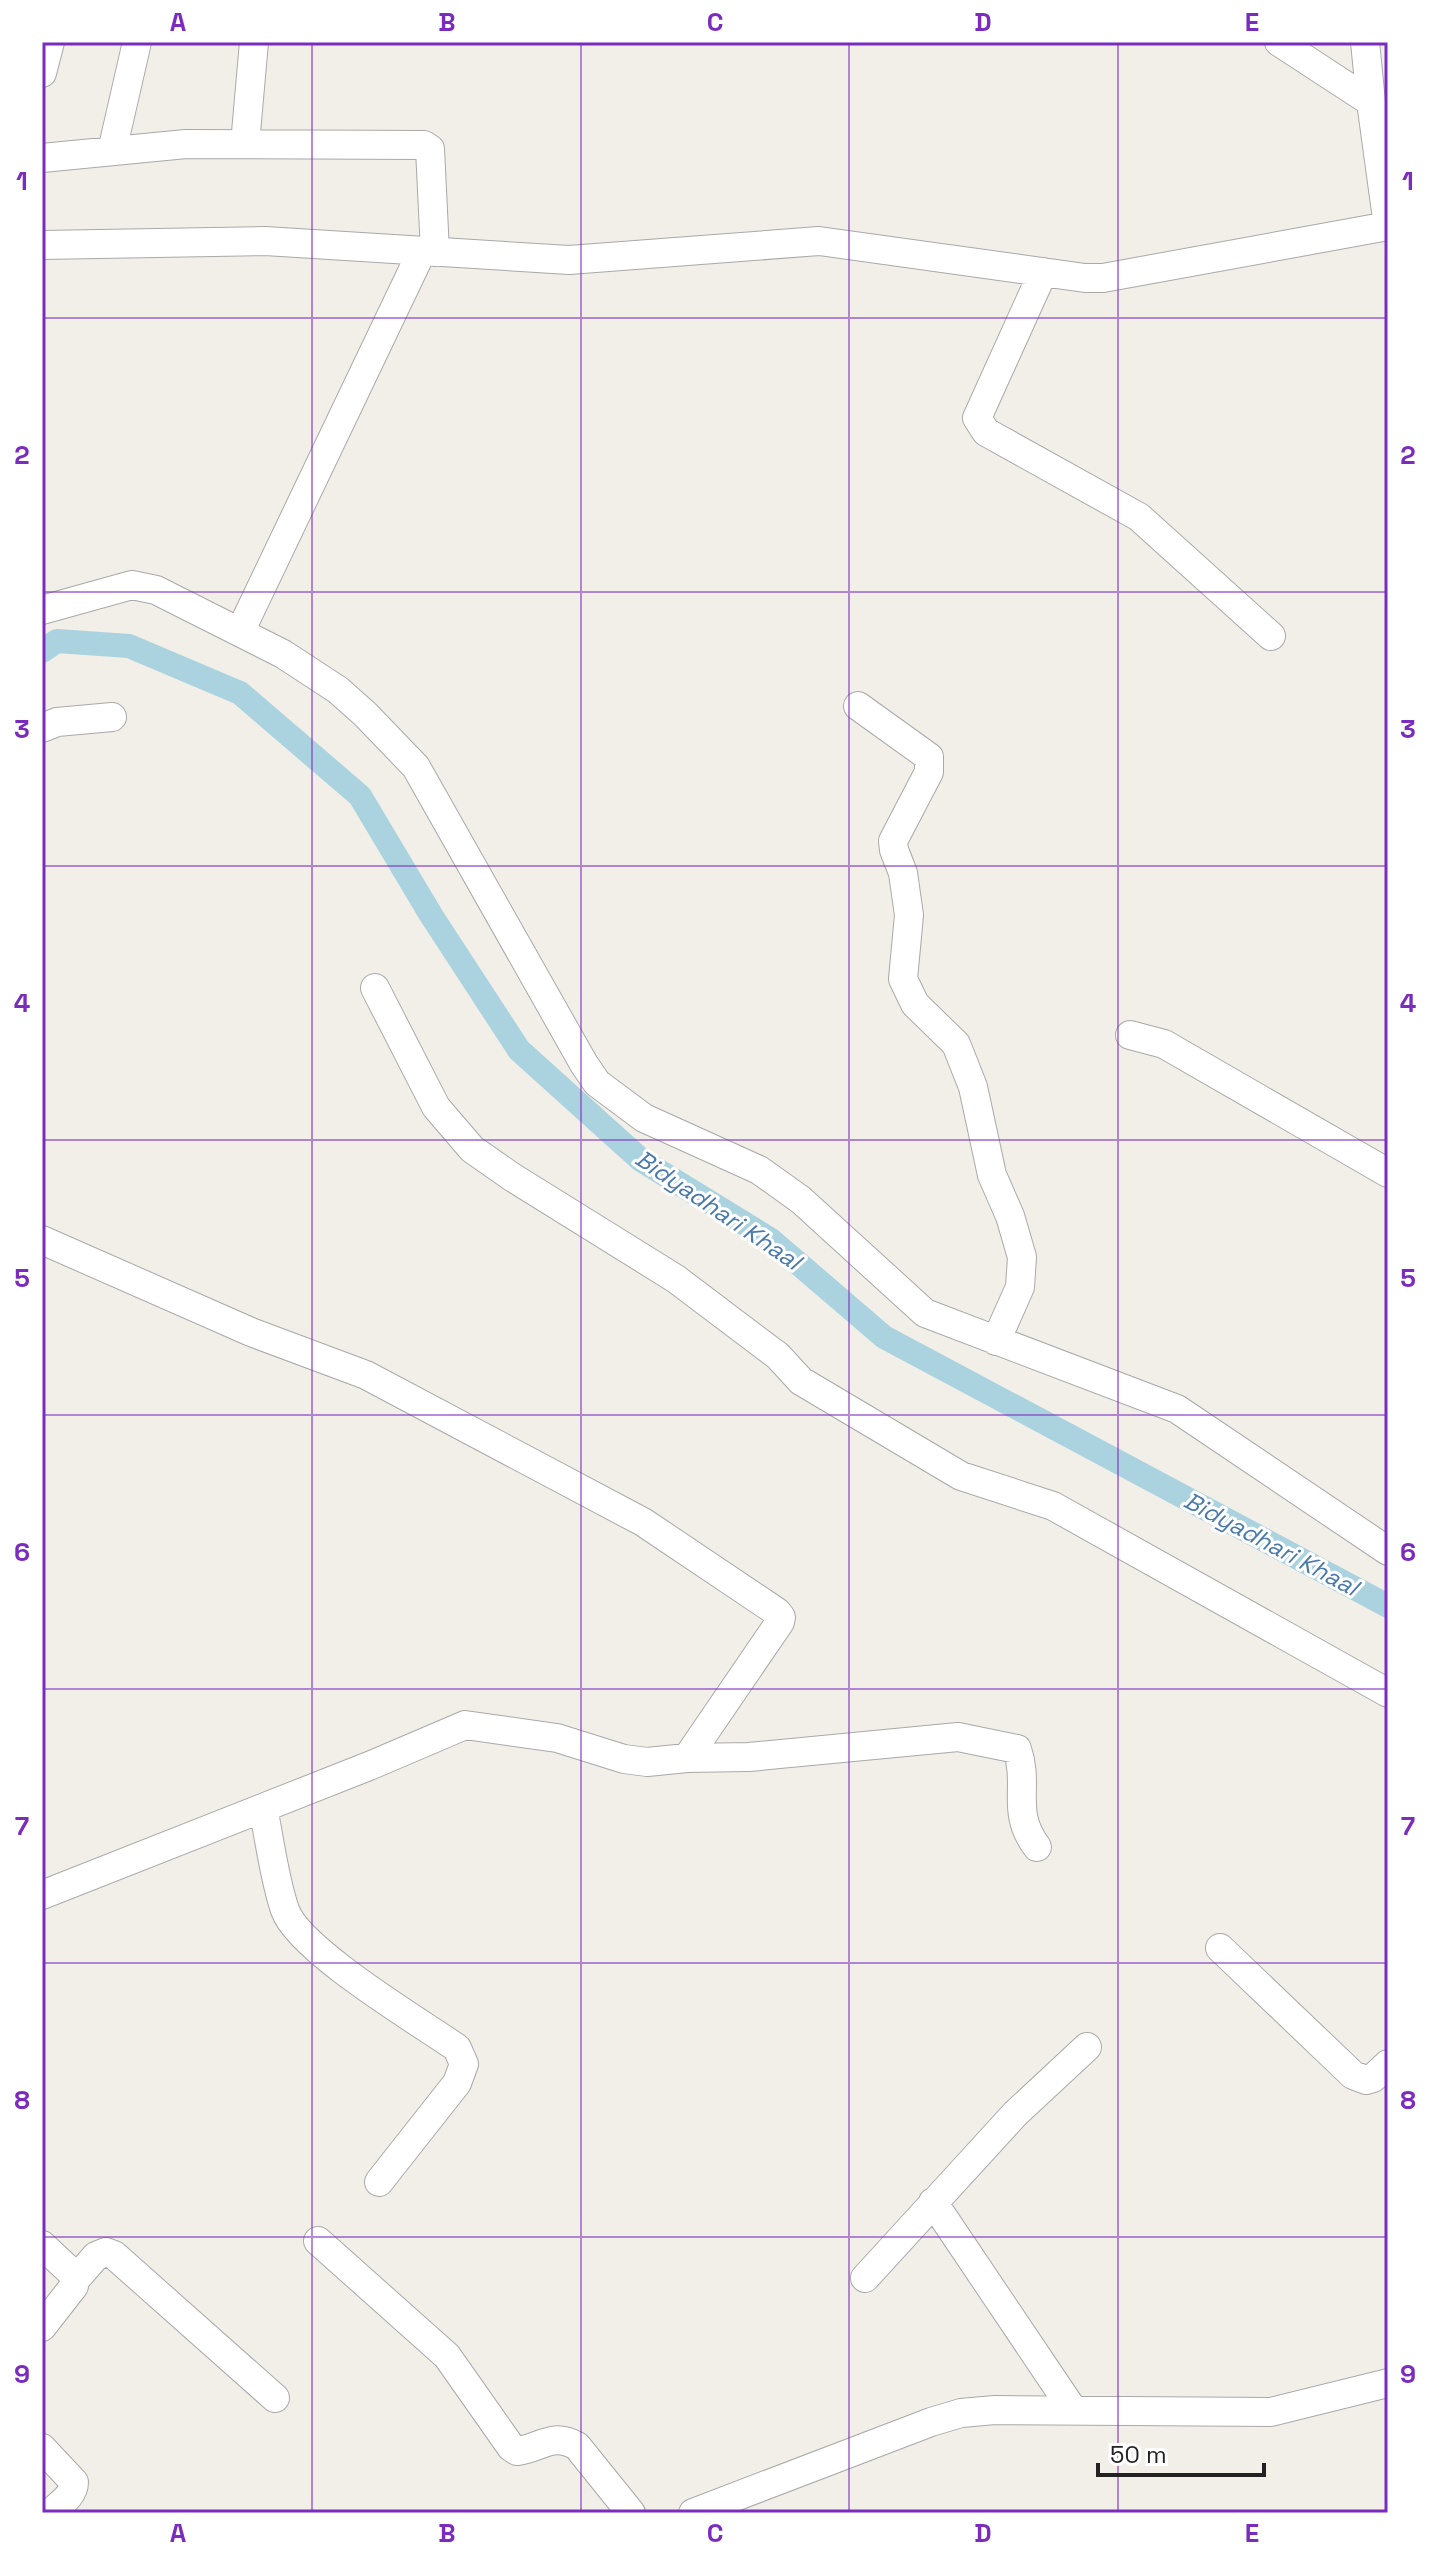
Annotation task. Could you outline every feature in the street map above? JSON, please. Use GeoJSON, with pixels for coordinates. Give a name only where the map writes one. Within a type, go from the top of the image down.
{"type":"FeatureCollection","features":[{"type":"Feature","properties":{"kind":"street"},"geometry":{"type":"LineString","coordinates":[[42,73],[50,42]]}},
{"type":"Feature","properties":{"kind":"street"},"geometry":{"type":"LineString","coordinates":[[112,151],[137,42]]}},
{"type":"Feature","properties":{"kind":"street"},"geometry":{"type":"LineString","coordinates":[[245,144],[254,42]]}},
{"type":"Feature","properties":{"kind":"street"},"geometry":{"type":"LineString","coordinates":[[1279,42],[1371,102]]}},
{"type":"Feature","properties":{"kind":"street"},"geometry":{"type":"LineString","coordinates":[[42,245],[265,241],[569,260],[819,241],[1103,278],[1388,226],[1365,42]]}},
{"type":"Feature","properties":{"kind":"street"},"geometry":{"type":"LineString","coordinates":[[42,158],[186,144],[428,146],[430,149],[428,251],[240,632]]}},
{"type":"Feature","properties":{"kind":"street"},"geometry":{"type":"LineString","coordinates":[[1043,272],[977,418],[986,432],[1139,517],[1271,636]]}},
{"type":"Feature","properties":{"kind":"street"},"geometry":{"type":"LineString","coordinates":[[42,610],[132,585],[156,590],[283,654],[338,690],[416,767],[597,1083],[644,1118],[759,1170],[801,1200],[925,1313],[1177,1409],[1388,1551]]}},
{"type":"Feature","properties":{"kind":"street"},"geometry":{"type":"LineString","coordinates":[[858,706],[929,757],[929,772],[893,841],[903,873],[909,915],[903,979],[915,1004],[956,1044],[973,1087],[992,1175],[1010,1216],[1022,1257],[1020,1287],[996,1341]]}},
{"type":"Feature","properties":{"kind":"street"},"geometry":{"type":"LineString","coordinates":[[42,728],[57,722],[112,717]]}},
{"type":"Feature","properties":{"kind":"street"},"geometry":{"type":"LineString","coordinates":[[375,988],[436,1107],[472,1149],[676,1279],[778,1356],[801,1381],[961,1476],[1053,1506],[1388,1693]]}},
{"type":"Feature","properties":{"kind":"street"},"geometry":{"type":"LineString","coordinates":[[1130,1035],[1164,1044],[1388,1173]]}},
{"type":"Feature","properties":{"kind":"street"},"geometry":{"type":"LineString","coordinates":[[42,1240],[251,1332],[366,1375],[643,1522],[777,1612],[780,1622],[687,1758]]}},
{"type":"Feature","properties":{"kind":"street"},"geometry":{"type":"LineString","coordinates":[[42,1895],[465,1725],[557,1738],[624,1759],[647,1762],[749,1757],[958,1737],[1017,1749],[1023,1770],[1021,1815],[1026,1833],[1037,1847]]}},
{"type":"Feature","properties":{"kind":"street"},"geometry":{"type":"LineString","coordinates":[[263,1808],[286,1912],[299,1933],[324,1955],[457,2048],[464,2064],[457,2083],[379,2182]]}},
{"type":"Feature","properties":{"kind":"street"},"geometry":{"type":"LineString","coordinates":[[1220,1948],[1353,2075],[1366,2080],[1388,2064]]}},
{"type":"Feature","properties":{"kind":"street"},"geometry":{"type":"LineString","coordinates":[[865,2278],[1015,2114],[1087,2047]]}},
{"type":"Feature","properties":{"kind":"street"},"geometry":{"type":"LineString","coordinates":[[933,2202],[1073,2410]]}},
{"type":"Feature","properties":{"kind":"street"},"geometry":{"type":"LineString","coordinates":[[318,2241],[447,2356],[511,2447],[517,2451],[552,2439],[577,2446],[631,2513]]}},
{"type":"Feature","properties":{"kind":"street"},"geometry":{"type":"LineString","coordinates":[[42,2245],[72,2273],[75,2280]]}},
{"type":"Feature","properties":{"kind":"street"},"geometry":{"type":"LineString","coordinates":[[42,2327],[74,2286],[75,2280],[96,2256],[106,2252],[114,2255],[275,2398]]}},
{"type":"Feature","properties":{"kind":"street"},"geometry":{"type":"LineString","coordinates":[[693,2513],[961,2413],[995,2410],[1271,2412],[1388,2383]]}},
{"type":"Feature","properties":{"kind":"street"},"geometry":{"type":"LineString","coordinates":[[42,2448],[74,2482],[69,2496],[50,2513]]}},
{"type":"Feature","properties":{"kind":"waterway","name":"Bidyadhari Khaal"},"geometry":{"type":"LineString","coordinates":[[42,651],[57,641],[129,646],[240,693],[360,796],[431,915],[519,1050],[641,1160],[771,1240],[884,1337],[1388,1606]]}}]}
